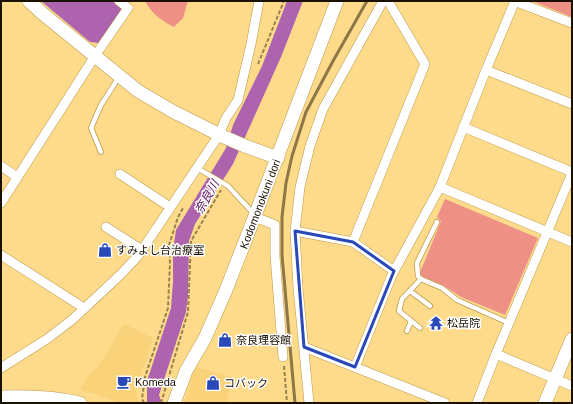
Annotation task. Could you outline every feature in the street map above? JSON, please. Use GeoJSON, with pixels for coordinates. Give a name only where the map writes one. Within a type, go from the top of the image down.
{"type":"FeatureCollection","features":[{"type":"Feature","properties":{"kind":"street"},"geometry":{"type":"LineString","coordinates":[[29,1],[138,91],[174,112],[222,136],[278,158]]}},
{"type":"Feature","properties":{"kind":"street"},"geometry":{"type":"LineString","coordinates":[[1,203],[95,56],[128,8],[119,1]]}},
{"type":"Feature","properties":{"kind":"street"},"geometry":{"type":"LineString","coordinates":[[1,368],[47,339],[73,319],[120,275],[142,250],[197,168],[222,136],[226,118],[238,100],[259,1]]}},
{"type":"Feature","properties":{"kind":"street","name":"Kodomonokuni dori"},"geometry":{"type":"LineString","coordinates":[[174,403],[186,371],[214,319],[278,158],[337,1]]}},
{"type":"Feature","properties":{"kind":"street"},"geometry":{"type":"LineString","coordinates":[[309,403],[298,288],[295,231],[300,187],[310,146],[323,109],[383,1]]}},
{"type":"Feature","properties":{"kind":"street"},"geometry":{"type":"LineString","coordinates":[[353,242],[425,64],[388,1]]}},
{"type":"Feature","properties":{"kind":"street"},"geometry":{"type":"LineString","coordinates":[[356,367],[394,271],[440,187],[515,1],[572,23]]}},
{"type":"Feature","properties":{"kind":"street"},"geometry":{"type":"LineString","coordinates":[[486,70],[572,104]]}},
{"type":"Feature","properties":{"kind":"street"},"geometry":{"type":"LineString","coordinates":[[463,127],[572,172],[477,403]]}},
{"type":"Feature","properties":{"kind":"street"},"geometry":{"type":"LineString","coordinates":[[1,166],[17,177]]}},
{"type":"Feature","properties":{"kind":"street"},"geometry":{"type":"LineString","coordinates":[[120,174],[170,208]]}},
{"type":"Feature","properties":{"kind":"street"},"geometry":{"type":"LineString","coordinates":[[440,187],[572,242]]}},
{"type":"Feature","properties":{"kind":"street"},"geometry":{"type":"LineString","coordinates":[[255,216],[275,225],[275,256],[283,357]]}},
{"type":"Feature","properties":{"kind":"street"},"geometry":{"type":"LineString","coordinates":[[106,227],[142,250]]}},
{"type":"Feature","properties":{"kind":"street"},"geometry":{"type":"LineString","coordinates":[[295,231],[353,242],[394,271]]}},
{"type":"Feature","properties":{"kind":"street"},"geometry":{"type":"LineString","coordinates":[[1,255],[84,308]]}},
{"type":"Feature","properties":{"kind":"street"},"geometry":{"type":"LineString","coordinates":[[545,403],[572,339]]}},
{"type":"Feature","properties":{"kind":"street"},"geometry":{"type":"LineString","coordinates":[[304,347],[445,403]]}},
{"type":"Feature","properties":{"kind":"street"},"geometry":{"type":"LineString","coordinates":[[496,354],[572,386]]}},
{"type":"Feature","properties":{"kind":"street"},"geometry":{"type":"LineString","coordinates":[[1,397],[47,400],[64,399],[80,403]]}},
{"type":"Feature","properties":{"kind":"lane"},"geometry":{"type":"LineString","coordinates":[[101,152],[91,128],[101,105],[120,76]]}},
{"type":"Feature","properties":{"kind":"lane"},"geometry":{"type":"LineString","coordinates":[[197,168],[228,186],[255,216]]}},
{"type":"Feature","properties":{"kind":"lane"},"geometry":{"type":"LineString","coordinates":[[437,222],[417,263],[418,276],[421,279],[442,288],[457,300],[509,323]]}},
{"type":"Feature","properties":{"kind":"lane"},"geometry":{"type":"LineString","coordinates":[[420,328],[399,311],[402,299],[421,279]]}},
{"type":"Feature","properties":{"kind":"lane"},"geometry":{"type":"LineString","coordinates":[[410,291],[430,306]]}},
{"type":"Feature","properties":{"kind":"lane"},"geometry":{"type":"LineString","coordinates":[[407,331],[411,321]]}},
{"type":"Feature","properties":{"kind":"path"},"geometry":{"type":"LineString","coordinates":[[257,65],[284,1]]}},
{"type":"Feature","properties":{"kind":"path"},"geometry":{"type":"LineString","coordinates":[[161,403],[188,312],[191,242],[225,184]]}},
{"type":"Feature","properties":{"kind":"path"},"geometry":{"type":"LineString","coordinates":[[144,403],[142,399],[145,377],[168,308],[170,263],[169,245],[178,217],[186,205]]}},
{"type":"Feature","properties":{"kind":"path"},"geometry":{"type":"LineString","coordinates":[[283,357],[287,403]]}},
{"type":"Feature","properties":{"kind":"highlighted area"},"geometry":{"type":"Polygon","coordinates":[[[295,231],[353,242],[394,271],[355,367],[304,347],[295,231]]]}},
{"type":"Feature","properties":{"kind":"shaded area"},"geometry":{"type":"Polygon","coordinates":[[[145,1],[188,1],[183,18],[174,27],[158,17],[145,1]]]}},
{"type":"Feature","properties":{"kind":"shaded area"},"geometry":{"type":"Polygon","coordinates":[[[532,1],[572,1],[572,17],[532,1]]]}},
{"type":"Feature","properties":{"kind":"shaded area"},"geometry":{"type":"Polygon","coordinates":[[[445,199],[538,238],[505,315],[461,297],[444,286],[419,275],[441,221],[437,217],[445,199]]]}},
{"type":"Feature","properties":{"kind":"shaded area"},"geometry":{"type":"Polygon","coordinates":[[[125,324],[153,338],[136,391],[139,402],[120,403],[80,390],[87,377],[98,366],[112,345],[122,326],[125,324]]]}},
{"type":"Feature","properties":{"kind":"shaded area"},"geometry":{"type":"Polygon","coordinates":[[[196,367],[233,377],[226,403],[185,403],[196,367]]]}},
{"type":"Feature","properties":{"kind":"water"},"geometry":{"type":"Polygon","coordinates":[[[41,1],[112,1],[121,7],[121,11],[99,43],[90,42],[41,1]]]}},
{"type":"Feature","properties":{"kind":"water","name":"奈良川"},"geometry":{"type":"Polygon","coordinates":[[[287,1],[303,1],[281,57],[233,164],[195,224],[189,241],[188,296],[186,312],[159,395],[162,403],[147,403],[147,381],[171,308],[173,251],[176,230],[226,148],[233,125],[262,66],[287,1]]]}},
{"type":"Feature","properties":{"kind":"railway"},"geometry":{"type":"LineString","coordinates":[[295,403],[282,255],[282,217],[286,183],[292,156],[306,112],[367,1]]}},
{"type":"Feature","properties":{"kind":"place","name":"すみよし台治療室"},"geometry":{"type":"Point","coordinates":[105,250]}},
{"type":"Feature","properties":{"kind":"place","name":"松岳院"},"geometry":{"type":"Point","coordinates":[436,323]}},
{"type":"Feature","properties":{"kind":"place","name":"奈良理容館"},"geometry":{"type":"Point","coordinates":[225,340]}},
{"type":"Feature","properties":{"kind":"place","name":"Komeda"},"geometry":{"type":"Point","coordinates":[124,382]}},
{"type":"Feature","properties":{"kind":"place","name":"コバック"},"geometry":{"type":"Point","coordinates":[213,383]}}]}
